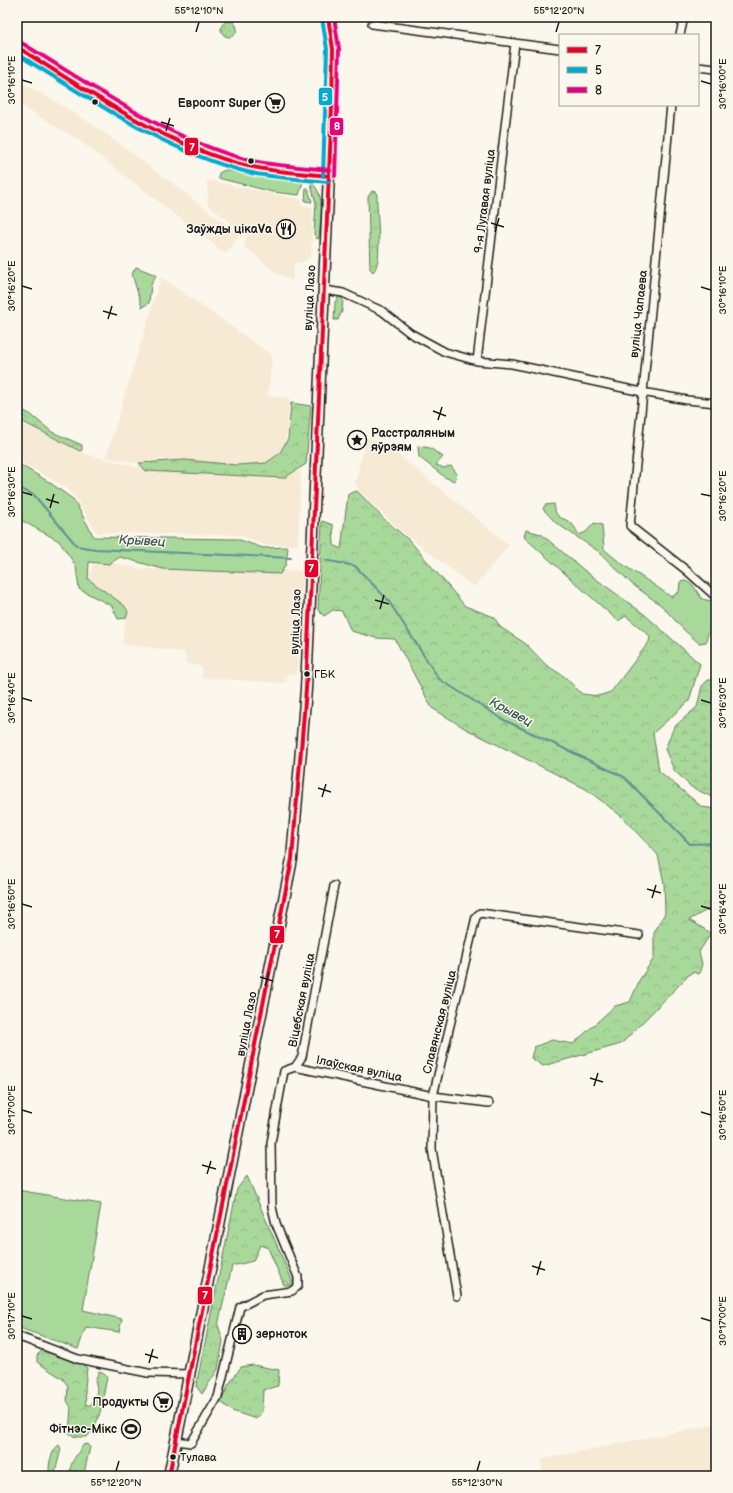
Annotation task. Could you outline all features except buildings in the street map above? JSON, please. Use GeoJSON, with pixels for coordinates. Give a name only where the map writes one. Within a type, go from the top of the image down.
{"type":"FeatureCollection","features":[{"type":"Feature","properties":{"kind":"main road","name":"вуліца Лазо"},"geometry":{"type":"LineString","coordinates":[[169,1476],[292,859],[296,827],[306,689],[320,342],[329,176],[333,49],[328,17]]}},
{"type":"Feature","properties":{"kind":"main road"},"geometry":{"type":"LineString","coordinates":[[17,48],[120,110],[177,141],[218,158],[249,166],[329,176]]}},
{"type":"Feature","properties":{"kind":"street"},"geometry":{"type":"LineString","coordinates":[[680,34],[684,17]]}},
{"type":"Feature","properties":{"kind":"street"},"geometry":{"type":"LineString","coordinates":[[372,24],[559,49]]}},
{"type":"Feature","properties":{"kind":"street","name":"9-я Лугавая вуліца"},"geometry":{"type":"LineString","coordinates":[[477,361],[516,43]]}},
{"type":"Feature","properties":{"kind":"street"},"geometry":{"type":"LineString","coordinates":[[699,67],[716,69]]}},
{"type":"Feature","properties":{"kind":"street","name":"вуліца Чапаева"},"geometry":{"type":"LineString","coordinates":[[671,106],[630,526],[716,597]]}},
{"type":"Feature","properties":{"kind":"street"},"geometry":{"type":"LineString","coordinates":[[324,290],[343,293],[382,312],[410,333],[445,352],[477,361],[512,364],[642,392],[687,400],[716,403]]}},
{"type":"Feature","properties":{"kind":"street","name":"Віцебская вуліца"},"geometry":{"type":"LineString","coordinates":[[176,1441],[191,1443],[218,1397],[240,1307],[263,1295],[292,1291],[298,1286],[298,1277],[276,1224],[272,1207],[271,1143],[284,1071],[295,1067],[302,1057],[334,886]]}},
{"type":"Feature","properties":{"kind":"street","name":"Славянская вуліца"},"geometry":{"type":"LineString","coordinates":[[457,1296],[432,1149],[431,1124],[433,1096],[476,916],[480,913],[639,935]]}},
{"type":"Feature","properties":{"kind":"street","name":"Ілаўская вуліца"},"geometry":{"type":"LineString","coordinates":[[295,1067],[433,1096],[489,1103]]}},
{"type":"Feature","properties":{"kind":"street"},"geometry":{"type":"LineString","coordinates":[[17,1336],[30,1339],[57,1352],[148,1374],[190,1374]]}},
{"type":"Feature","properties":{"kind":"shaded area"},"geometry":{"type":"Polygon","coordinates":[[[17,81],[43,94],[87,121],[127,149],[240,235],[226,254],[80,141],[17,103],[17,81]]]}},
{"type":"Feature","properties":{"kind":"shaded area"},"geometry":{"type":"Polygon","coordinates":[[[207,180],[302,200],[301,205],[313,207],[311,257],[302,262],[294,263],[292,281],[275,272],[244,246],[247,235],[208,205],[207,180]]]}},
{"type":"Feature","properties":{"kind":"shaded area"},"geometry":{"type":"Polygon","coordinates":[[[161,277],[272,355],[268,396],[290,398],[285,446],[268,464],[184,463],[158,459],[135,463],[106,457],[161,277]]]}},
{"type":"Feature","properties":{"kind":"shaded area"},"geometry":{"type":"Polygon","coordinates":[[[17,421],[89,455],[138,467],[157,461],[301,472],[298,545],[265,545],[240,535],[97,533],[75,497],[67,488],[17,460],[17,421]]]}},
{"type":"Feature","properties":{"kind":"shaded area"},"geometry":{"type":"Polygon","coordinates":[[[366,438],[383,442],[509,545],[474,587],[401,531],[360,492],[355,483],[366,438]]]}},
{"type":"Feature","properties":{"kind":"shaded area"},"geometry":{"type":"Polygon","coordinates":[[[94,560],[143,569],[304,571],[297,675],[287,674],[286,683],[202,678],[202,667],[186,663],[185,652],[122,644],[128,606],[86,588],[94,560]]]}},
{"type":"Feature","properties":{"kind":"shaded area"},"geometry":{"type":"Polygon","coordinates":[[[716,1424],[716,1476],[543,1476],[542,1459],[716,1424]]]}},
{"type":"Feature","properties":{"kind":"green space"},"geometry":{"type":"Polygon","coordinates":[[[229,21],[235,23],[237,29],[235,35],[229,37],[223,35],[221,29],[223,23],[229,21]]]}},
{"type":"Feature","properties":{"kind":"green space"},"geometry":{"type":"Polygon","coordinates":[[[225,170],[280,180],[303,182],[299,195],[273,192],[218,178],[219,173],[225,170]]]}},
{"type":"Feature","properties":{"kind":"green space"},"geometry":{"type":"Polygon","coordinates":[[[310,182],[319,193],[321,200],[319,238],[317,239],[314,234],[316,203],[310,182]]]}},
{"type":"Feature","properties":{"kind":"green space"},"geometry":{"type":"Polygon","coordinates":[[[306,188],[308,188],[312,202],[305,201],[306,188]]]}},
{"type":"Feature","properties":{"kind":"green space"},"geometry":{"type":"Polygon","coordinates":[[[372,191],[376,192],[377,195],[379,236],[378,258],[373,272],[370,269],[368,197],[372,191]]]}},
{"type":"Feature","properties":{"kind":"green space"},"geometry":{"type":"Polygon","coordinates":[[[136,267],[156,275],[151,285],[149,303],[142,307],[132,274],[136,267]]]}},
{"type":"Feature","properties":{"kind":"green space"},"geometry":{"type":"Polygon","coordinates":[[[339,296],[343,300],[342,311],[338,320],[334,320],[335,302],[339,296]]]}},
{"type":"Feature","properties":{"kind":"green space"},"geometry":{"type":"Polygon","coordinates":[[[291,403],[311,406],[306,464],[284,478],[146,471],[139,463],[185,460],[237,465],[266,463],[279,454],[288,439],[291,403]]]}},
{"type":"Feature","properties":{"kind":"green space"},"geometry":{"type":"Polygon","coordinates":[[[17,408],[30,414],[52,432],[82,445],[82,450],[80,451],[17,419],[17,408]]]}},
{"type":"Feature","properties":{"kind":"green space"},"geometry":{"type":"Polygon","coordinates":[[[418,446],[430,448],[443,457],[436,465],[444,468],[451,466],[457,474],[455,481],[446,478],[419,457],[418,446]]]}},
{"type":"Feature","properties":{"kind":"green space"},"geometry":{"type":"Polygon","coordinates":[[[17,463],[49,482],[74,500],[94,537],[237,539],[263,548],[288,547],[286,564],[280,574],[163,569],[120,557],[109,564],[89,562],[88,579],[125,606],[128,612],[126,618],[118,619],[112,606],[79,589],[76,566],[59,541],[17,518],[17,463]]]}},
{"type":"Feature","properties":{"kind":"green space"},"geometry":{"type":"Polygon","coordinates":[[[357,491],[385,520],[410,541],[465,606],[494,617],[500,627],[526,644],[546,665],[565,677],[582,694],[598,696],[611,692],[649,642],[650,636],[626,616],[618,621],[524,537],[526,530],[541,534],[585,571],[644,614],[700,664],[689,701],[653,733],[659,771],[702,807],[716,809],[716,905],[689,920],[711,933],[699,952],[702,964],[699,974],[692,972],[621,1044],[543,1066],[531,1058],[534,1047],[552,1040],[573,1044],[615,1006],[630,1002],[640,979],[654,958],[654,933],[665,913],[664,883],[658,855],[620,815],[586,789],[466,729],[432,708],[395,639],[376,638],[351,631],[342,611],[333,610],[324,616],[318,610],[322,521],[333,525],[334,545],[341,549],[348,494],[357,491]]]}},
{"type":"Feature","properties":{"kind":"green space"},"geometry":{"type":"Polygon","coordinates":[[[554,504],[558,516],[572,524],[579,535],[586,532],[594,523],[602,525],[604,549],[620,562],[671,597],[679,592],[680,582],[685,581],[692,584],[702,599],[711,601],[715,606],[715,611],[706,642],[699,643],[684,630],[662,606],[632,584],[598,551],[556,523],[543,509],[545,505],[554,504]]]}},
{"type":"Feature","properties":{"kind":"green space"},"geometry":{"type":"Polygon","coordinates":[[[708,680],[716,680],[716,799],[691,787],[674,770],[665,749],[674,727],[697,707],[702,686],[708,680]]]}},
{"type":"Feature","properties":{"kind":"green space"},"geometry":{"type":"Polygon","coordinates":[[[247,1176],[292,1280],[292,1285],[284,1285],[268,1248],[260,1245],[253,1261],[232,1266],[218,1325],[223,1341],[218,1369],[202,1394],[196,1386],[237,1189],[247,1176]]]}},
{"type":"Feature","properties":{"kind":"green space"},"geometry":{"type":"Polygon","coordinates":[[[17,1190],[101,1204],[83,1310],[122,1319],[119,1332],[86,1327],[78,1349],[17,1327],[17,1190]]]}},
{"type":"Feature","properties":{"kind":"green space"},"geometry":{"type":"Polygon","coordinates":[[[43,1350],[80,1362],[87,1368],[85,1388],[86,1405],[91,1405],[96,1397],[97,1388],[95,1381],[99,1371],[104,1373],[107,1378],[99,1417],[92,1431],[87,1437],[75,1437],[69,1433],[71,1407],[67,1401],[68,1386],[63,1379],[37,1362],[37,1355],[43,1350]]]}},
{"type":"Feature","properties":{"kind":"green space"},"geometry":{"type":"Polygon","coordinates":[[[253,1365],[279,1370],[278,1386],[263,1390],[262,1412],[256,1419],[232,1411],[221,1402],[229,1384],[241,1367],[253,1365]]]}},
{"type":"Feature","properties":{"kind":"green space"},"geometry":{"type":"Polygon","coordinates":[[[88,1444],[90,1447],[84,1473],[82,1476],[71,1476],[70,1468],[74,1460],[83,1445],[88,1444]]]}},
{"type":"Feature","properties":{"kind":"green space"},"geometry":{"type":"Polygon","coordinates":[[[59,1445],[61,1449],[54,1476],[50,1476],[50,1459],[56,1447],[59,1445]]]}},
{"type":"Feature","properties":{"kind":"waterway","name":"Крывец"},"geometry":{"type":"LineString","coordinates":[[17,487],[34,495],[77,546],[95,549],[291,558]]}},
{"type":"Feature","properties":{"kind":"waterway","name":"Крывец"},"geometry":{"type":"LineString","coordinates":[[325,560],[355,566],[388,600],[439,679],[504,720],[624,777],[690,844],[716,843]]}},
{"type":"Feature","properties":{"kind":"transit line","name":"7"},"geometry":{"type":"LineString","coordinates":[[169,1476],[292,859],[306,689],[332,106],[333,49],[328,17]]}},
{"type":"Feature","properties":{"kind":"transit line","name":"8"},"geometry":{"type":"LineString","coordinates":[[334,17],[339,49],[335,176]]}},
{"type":"Feature","properties":{"kind":"transit line","name":"5"},"geometry":{"type":"LineString","coordinates":[[322,18],[327,49],[323,176]]}},
{"type":"Feature","properties":{"kind":"transit line","name":"8"},"geometry":{"type":"LineString","coordinates":[[20,42],[102,93],[159,125],[217,150],[258,162],[330,170]]}},
{"type":"Feature","properties":{"kind":"transit line","name":"7"},"geometry":{"type":"LineString","coordinates":[[17,47],[128,116],[187,145],[217,157],[248,166],[278,171],[329,176]]}},
{"type":"Feature","properties":{"kind":"transit line","name":"5"},"geometry":{"type":"LineString","coordinates":[[17,54],[128,122],[186,151],[216,163],[247,172],[277,177],[328,182]]}},
{"type":"Feature","properties":{"kind":"place","name":"Евроопт Super"},"geometry":{"type":"Point","coordinates":[275,103]}},
{"type":"Feature","properties":{"kind":"place","name":"Заўжды цікаVа"},"geometry":{"type":"Point","coordinates":[286,229]}},
{"type":"Feature","properties":{"kind":"place","name":"Расстраляным яўрэям"},"geometry":{"type":"Point","coordinates":[357,440]}},
{"type":"Feature","properties":{"kind":"place","name":"ГБК"},"geometry":{"type":"Point","coordinates":[307,674]}},
{"type":"Feature","properties":{"kind":"place","name":"зерноток"},"geometry":{"type":"Point","coordinates":[242,1334]}},
{"type":"Feature","properties":{"kind":"place","name":"Продукты"},"geometry":{"type":"Point","coordinates":[163,1402]}},
{"type":"Feature","properties":{"kind":"place","name":"Фітнэс-Мікс"},"geometry":{"type":"Point","coordinates":[131,1429]}},
{"type":"Feature","properties":{"kind":"place","name":"Тулава"},"geometry":{"type":"Point","coordinates":[173,1457]}}]}
